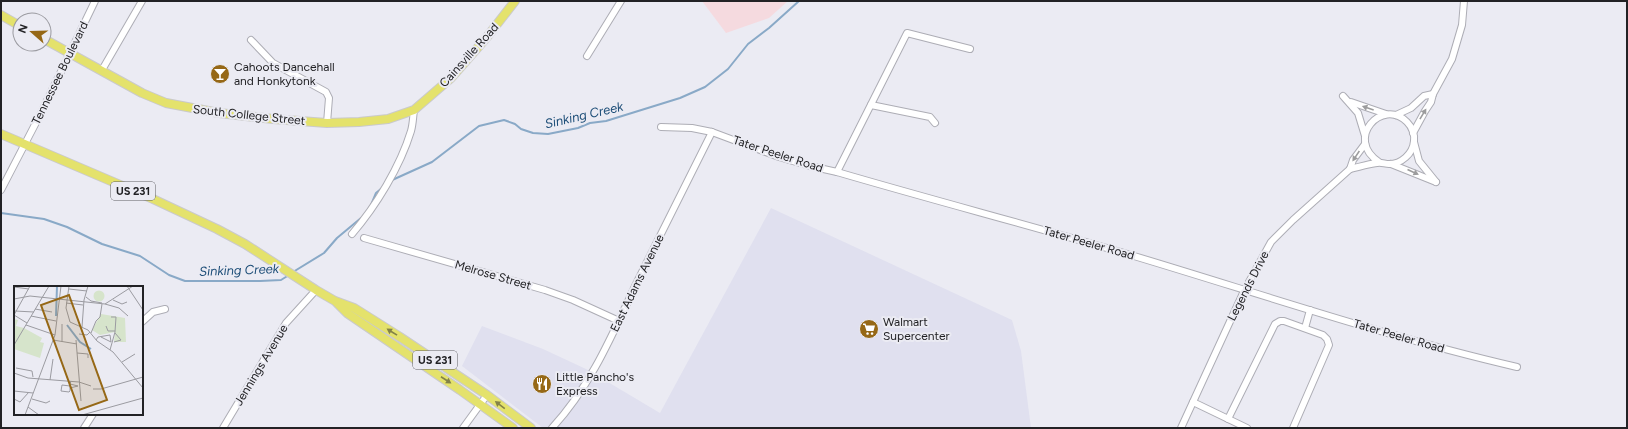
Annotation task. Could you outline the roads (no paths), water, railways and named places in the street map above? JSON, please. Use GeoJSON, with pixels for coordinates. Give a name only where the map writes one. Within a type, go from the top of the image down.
{"type":"FeatureCollection","features":[{"type":"Feature","properties":{"kind":"main road","name":"Cainsville Road"},"geometry":{"type":"LineString","coordinates":[[327,123],[388,119],[414,110],[451,78],[515,1]]}},
{"type":"Feature","properties":{"kind":"main road"},"geometry":{"type":"LineString","coordinates":[[1,15],[12,21]]}},
{"type":"Feature","properties":{"kind":"main road","name":"South College Street"},"geometry":{"type":"LineString","coordinates":[[52,43],[142,93],[166,103],[219,113],[327,123]]}},
{"type":"Feature","properties":{"kind":"main road","name":"US 231"},"geometry":{"type":"LineString","coordinates":[[1,134],[217,229],[261,254],[316,290],[360,312],[487,395],[531,428]]}},
{"type":"Feature","properties":{"kind":"main road","name":"US 231"},"geometry":{"type":"LineString","coordinates":[[335,300],[347,313],[513,428]]}},
{"type":"Feature","properties":{"kind":"street","name":"Tennessee Boulevard"},"geometry":{"type":"LineString","coordinates":[[1,190],[95,1]]}},
{"type":"Feature","properties":{"kind":"street"},"geometry":{"type":"LineString","coordinates":[[102,70],[142,1]]}},
{"type":"Feature","properties":{"kind":"street"},"geometry":{"type":"LineString","coordinates":[[587,56],[621,1]]}},
{"type":"Feature","properties":{"kind":"street"},"geometry":{"type":"LineString","coordinates":[[1413,133],[1431,102],[1432,94],[1444,76],[1456,46],[1462,25],[1464,1]]}},
{"type":"Feature","properties":{"kind":"street"},"geometry":{"type":"LineString","coordinates":[[837,172],[907,33],[970,49]]}},
{"type":"Feature","properties":{"kind":"street"},"geometry":{"type":"LineString","coordinates":[[251,40],[273,63],[326,92],[328,98],[327,123]]}},
{"type":"Feature","properties":{"kind":"street"},"geometry":{"type":"LineString","coordinates":[[1365,136],[1372,121],[1379,117],[1396,115],[1411,108],[1424,96],[1432,94]]}},
{"type":"Feature","properties":{"kind":"street"},"geometry":{"type":"LineString","coordinates":[[1343,96],[1349,101],[1360,116],[1368,152],[1379,162]]}},
{"type":"Feature","properties":{"kind":"street"},"geometry":{"type":"LineString","coordinates":[[1349,101],[1388,115]]}},
{"type":"Feature","properties":{"kind":"street"},"geometry":{"type":"LineString","coordinates":[[871,105],[930,117],[935,123]]}},
{"type":"Feature","properties":{"kind":"street"},"geometry":{"type":"LineString","coordinates":[[352,234],[369,214],[398,161],[411,130],[414,110]]}},
{"type":"Feature","properties":{"kind":"street"},"geometry":{"type":"LineString","coordinates":[[1390,164],[1402,161],[1408,156],[1414,141],[1413,133],[1407,122],[1396,115]]}},
{"type":"Feature","properties":{"kind":"street","name":"Tater Peeler Road"},"geometry":{"type":"LineString","coordinates":[[661,127],[692,128],[712,132],[785,158],[1065,236],[1244,291],[1481,359],[1517,367]]}},
{"type":"Feature","properties":{"kind":"street","name":"East Adams Avenue"},"geometry":{"type":"LineString","coordinates":[[552,428],[581,392],[619,321],[712,132]]}},
{"type":"Feature","properties":{"kind":"street","name":"Legends Drive"},"geometry":{"type":"LineString","coordinates":[[1348,170],[1379,162],[1390,164],[1436,182],[1419,161],[1414,141]]}},
{"type":"Feature","properties":{"kind":"street","name":"Legends Drive"},"geometry":{"type":"LineString","coordinates":[[1181,428],[1244,291],[1271,242],[1348,170],[1353,160],[1365,144]]}},
{"type":"Feature","properties":{"kind":"street","name":"Melrose Street"},"geometry":{"type":"LineString","coordinates":[[364,238],[545,290],[573,300],[619,321]]}},
{"type":"Feature","properties":{"kind":"street","name":"Jennings Avenue"},"geometry":{"type":"LineString","coordinates":[[223,428],[276,339],[302,304],[316,290]]}},
{"type":"Feature","properties":{"kind":"street"},"geometry":{"type":"LineString","coordinates":[[143,321],[154,312],[165,309]]}},
{"type":"Feature","properties":{"kind":"street"},"geometry":{"type":"LineString","coordinates":[[1305,328],[1310,310]]}},
{"type":"Feature","properties":{"kind":"street"},"geometry":{"type":"LineString","coordinates":[[1228,419],[1275,324],[1280,321],[1284,321],[1323,335],[1327,339],[1329,345],[1293,428]]}},
{"type":"Feature","properties":{"kind":"street"},"geometry":{"type":"LineString","coordinates":[[463,428],[487,395]]}},
{"type":"Feature","properties":{"kind":"street"},"geometry":{"type":"LineString","coordinates":[[1193,402],[1247,428]]}},
{"type":"Feature","properties":{"kind":"street"},"geometry":{"type":"LineString","coordinates":[[84,428],[91,415]]}},
{"type":"Feature","properties":{"kind":"waterway","name":"Sinking Creek"},"geometry":{"type":"LineString","coordinates":[[390,181],[432,162],[479,126],[504,120],[515,124],[521,129],[533,133],[548,134],[578,128],[590,123],[606,121],[680,98],[705,87],[728,69],[748,44],[769,28],[799,1]]}},
{"type":"Feature","properties":{"kind":"waterway","name":"Sinking Creek"},"geometry":{"type":"LineString","coordinates":[[371,205],[376,193],[382,188]]}},
{"type":"Feature","properties":{"kind":"waterway","name":"Sinking Creek"},"geometry":{"type":"LineString","coordinates":[[1,213],[44,219],[67,227],[102,244],[140,256],[169,275],[185,281],[281,280],[289,275]]}},
{"type":"Feature","properties":{"kind":"waterway","name":"Sinking Creek"},"geometry":{"type":"LineString","coordinates":[[293,272],[324,253],[337,238],[361,218]]}},
{"type":"Feature","properties":{"kind":"place","name":"Cahoots Dancehall and Honkytonk"},"geometry":{"type":"Point","coordinates":[220,74]}},
{"type":"Feature","properties":{"kind":"place","name":"Walmart Supercenter"},"geometry":{"type":"Point","coordinates":[869,329]}},
{"type":"Feature","properties":{"kind":"place","name":"Little Pancho's Express"},"geometry":{"type":"Point","coordinates":[542,384]}}]}
